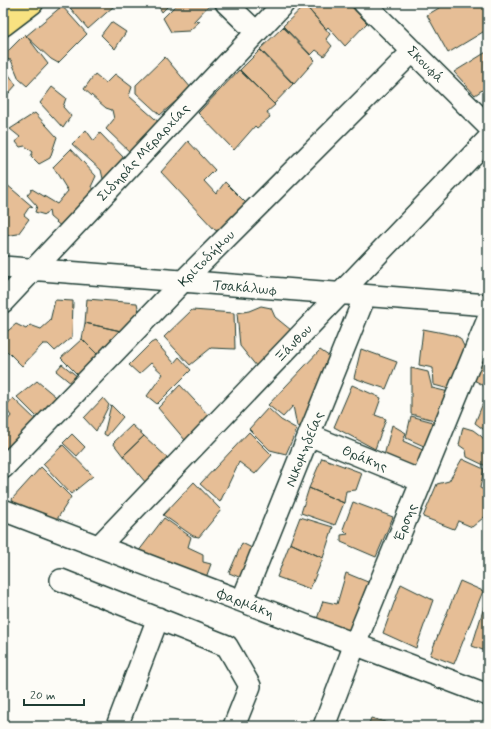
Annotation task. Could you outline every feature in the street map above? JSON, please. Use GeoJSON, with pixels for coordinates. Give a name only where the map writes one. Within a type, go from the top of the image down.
{"type":"FeatureCollection","features":[{"type":"Feature","properties":{"kind":"main road"},"geometry":{"type":"LineString","coordinates":[[3,26],[32,3]]}},
{"type":"Feature","properties":{"kind":"street"},"geometry":{"type":"LineString","coordinates":[[226,3],[256,32]]}},
{"type":"Feature","properties":{"kind":"street","name":"Σιδηράς Μεραρχίας"},"geometry":{"type":"LineString","coordinates":[[3,302],[284,3]]}},
{"type":"Feature","properties":{"kind":"street","name":"Σκουφά"},"geometry":{"type":"LineString","coordinates":[[364,3],[488,126]]}},
{"type":"Feature","properties":{"kind":"street","name":"Κριτοδήμου"},"geometry":{"type":"LineString","coordinates":[[3,468],[183,281],[412,51]]}},
{"type":"Feature","properties":{"kind":"street","name":"Ξάνθου"},"geometry":{"type":"LineString","coordinates":[[99,546],[488,139]]}},
{"type":"Feature","properties":{"kind":"street","name":"Τσακάλωφ"},"geometry":{"type":"LineString","coordinates":[[3,267],[488,305]]}},
{"type":"Feature","properties":{"kind":"street","name":"Νικομηδείας"},"geometry":{"type":"LineString","coordinates":[[242,601],[365,296]]}},
{"type":"Feature","properties":{"kind":"street","name":"Έρσης"},"geometry":{"type":"LineString","coordinates":[[324,726],[355,644],[421,480],[488,319]]}},
{"type":"Feature","properties":{"kind":"street","name":"Θράκης"},"geometry":{"type":"LineString","coordinates":[[309,435],[421,480]]}},
{"type":"Feature","properties":{"kind":"street","name":"Φαρμάκη"},"geometry":{"type":"LineString","coordinates":[[3,510],[488,696]]}},
{"type":"Feature","properties":{"kind":"street"},"geometry":{"type":"LineString","coordinates":[[61,580],[227,646],[250,686],[234,726]]}},
{"type":"Feature","properties":{"kind":"street"},"geometry":{"type":"LineString","coordinates":[[117,726],[158,618]]}},
{"type":"Feature","properties":{"kind":"building"},"geometry":{"type":"Polygon","coordinates":[[[66,3],[112,3],[114,6],[88,29],[66,3]]]}},
{"type":"Feature","properties":{"kind":"building"},"geometry":{"type":"Polygon","coordinates":[[[171,3],[162,12],[157,4],[171,3]]]}},
{"type":"Feature","properties":{"kind":"building"},"geometry":{"type":"Polygon","coordinates":[[[178,3],[211,3],[193,22],[200,21],[189,31],[171,32],[163,18],[178,3]]]}},
{"type":"Feature","properties":{"kind":"building"},"geometry":{"type":"Polygon","coordinates":[[[307,3],[348,3],[367,23],[345,46],[328,27],[326,29],[305,5],[307,3]]]}},
{"type":"Feature","properties":{"kind":"building"},"geometry":{"type":"Polygon","coordinates":[[[444,3],[488,3],[488,29],[448,53],[427,15],[444,5],[444,3]]]}},
{"type":"Feature","properties":{"kind":"building"},"geometry":{"type":"Polygon","coordinates":[[[305,5],[330,34],[326,39],[332,46],[324,56],[316,50],[311,55],[283,26],[305,5]]]}},
{"type":"Feature","properties":{"kind":"building"},"geometry":{"type":"Polygon","coordinates":[[[62,6],[87,34],[58,63],[51,59],[26,36],[62,6]]]}},
{"type":"Feature","properties":{"kind":"building"},"geometry":{"type":"Polygon","coordinates":[[[111,22],[126,32],[115,49],[101,35],[111,22]]]}},
{"type":"Feature","properties":{"kind":"building"},"geometry":{"type":"Polygon","coordinates":[[[283,27],[315,60],[294,84],[260,49],[283,27]]]}},
{"type":"Feature","properties":{"kind":"building"},"geometry":{"type":"Polygon","coordinates":[[[25,34],[48,64],[27,86],[19,79],[11,60],[3,59],[3,56],[25,34]]]}},
{"type":"Feature","properties":{"kind":"building"},"geometry":{"type":"Polygon","coordinates":[[[260,50],[293,84],[274,104],[240,70],[260,50]]]}},
{"type":"Feature","properties":{"kind":"building"},"geometry":{"type":"Polygon","coordinates":[[[488,51],[488,86],[475,95],[454,72],[488,51]]]}},
{"type":"Feature","properties":{"kind":"building"},"geometry":{"type":"Polygon","coordinates":[[[165,57],[191,88],[160,115],[136,93],[136,85],[165,57]]]}},
{"type":"Feature","properties":{"kind":"building"},"geometry":{"type":"Polygon","coordinates":[[[3,66],[16,85],[3,100],[3,66]]]}},
{"type":"Feature","properties":{"kind":"building"},"geometry":{"type":"Polygon","coordinates":[[[239,70],[275,105],[267,112],[270,117],[257,128],[255,126],[234,150],[198,113],[239,70]]]}},
{"type":"Feature","properties":{"kind":"building"},"geometry":{"type":"Polygon","coordinates":[[[95,74],[106,83],[115,74],[132,87],[129,96],[162,125],[134,156],[106,129],[114,119],[112,110],[106,108],[84,89],[95,74]]]}},
{"type":"Feature","properties":{"kind":"building"},"geometry":{"type":"Polygon","coordinates":[[[52,87],[66,98],[63,107],[71,116],[63,128],[40,103],[52,87]]]}},
{"type":"Feature","properties":{"kind":"building"},"geometry":{"type":"Polygon","coordinates":[[[35,113],[57,137],[50,158],[39,164],[31,156],[33,152],[25,146],[20,147],[16,142],[20,137],[10,129],[35,113]]]}},
{"type":"Feature","properties":{"kind":"building"},"geometry":{"type":"Polygon","coordinates":[[[3,121],[5,123],[6,138],[3,139],[3,121]]]}},
{"type":"Feature","properties":{"kind":"building"},"geometry":{"type":"Polygon","coordinates":[[[86,130],[94,141],[100,133],[124,158],[104,183],[101,170],[72,144],[86,130]]]}},
{"type":"Feature","properties":{"kind":"building"},"geometry":{"type":"Polygon","coordinates":[[[188,141],[215,170],[204,181],[216,194],[225,182],[247,204],[219,231],[215,230],[161,172],[188,141]]]}},
{"type":"Feature","properties":{"kind":"building"},"geometry":{"type":"Polygon","coordinates":[[[71,149],[96,176],[91,187],[98,191],[63,228],[50,217],[49,210],[45,215],[35,212],[37,206],[27,195],[32,189],[57,204],[68,191],[53,167],[71,149]]]}},
{"type":"Feature","properties":{"kind":"building"},"geometry":{"type":"Polygon","coordinates":[[[6,184],[33,207],[30,206],[24,215],[29,219],[18,234],[4,236],[3,185],[6,184]]]}},
{"type":"Feature","properties":{"kind":"building"},"geometry":{"type":"Polygon","coordinates":[[[87,299],[137,303],[141,320],[130,333],[85,323],[87,299]]]}},
{"type":"Feature","properties":{"kind":"building"},"geometry":{"type":"Polygon","coordinates":[[[55,300],[73,301],[72,337],[55,351],[48,344],[43,344],[22,366],[3,347],[3,335],[16,324],[26,329],[30,325],[41,329],[50,321],[55,300]]]}},
{"type":"Feature","properties":{"kind":"building"},"geometry":{"type":"Polygon","coordinates":[[[261,306],[271,308],[275,317],[291,330],[257,367],[240,346],[237,313],[249,311],[261,306]]]}},
{"type":"Feature","properties":{"kind":"building"},"geometry":{"type":"Polygon","coordinates":[[[192,310],[234,313],[235,349],[211,348],[190,365],[164,337],[192,310]]]}},
{"type":"Feature","properties":{"kind":"building"},"geometry":{"type":"Polygon","coordinates":[[[85,323],[130,333],[104,361],[82,339],[85,323]]]}},
{"type":"Feature","properties":{"kind":"building"},"geometry":{"type":"Polygon","coordinates":[[[423,329],[454,335],[460,338],[466,350],[449,389],[434,385],[433,368],[419,365],[423,329]]]}},
{"type":"Feature","properties":{"kind":"building"},"geometry":{"type":"Polygon","coordinates":[[[82,339],[104,361],[84,381],[61,358],[82,339]]]}},
{"type":"Feature","properties":{"kind":"building"},"geometry":{"type":"Polygon","coordinates":[[[155,341],[174,363],[179,357],[191,370],[157,404],[147,396],[163,374],[151,363],[139,374],[129,365],[151,343],[155,341]]]}},
{"type":"Feature","properties":{"kind":"building"},"geometry":{"type":"Polygon","coordinates":[[[361,349],[397,362],[386,389],[354,378],[361,349]]]}},
{"type":"Feature","properties":{"kind":"building"},"geometry":{"type":"Polygon","coordinates":[[[320,350],[336,361],[310,428],[297,426],[293,406],[283,417],[268,405],[320,350]]]}},
{"type":"Feature","properties":{"kind":"building"},"geometry":{"type":"Polygon","coordinates":[[[485,356],[488,358],[488,388],[474,380],[485,356]]]}},
{"type":"Feature","properties":{"kind":"building"},"geometry":{"type":"Polygon","coordinates":[[[62,364],[78,377],[72,384],[56,371],[62,364]]]}},
{"type":"Feature","properties":{"kind":"building"},"geometry":{"type":"Polygon","coordinates":[[[411,368],[428,372],[432,388],[449,392],[438,421],[411,414],[411,368]]]}},
{"type":"Feature","properties":{"kind":"building"},"geometry":{"type":"Polygon","coordinates":[[[37,381],[61,401],[41,421],[17,397],[37,381]]]}},
{"type":"Feature","properties":{"kind":"building"},"geometry":{"type":"Polygon","coordinates":[[[180,385],[209,416],[185,440],[158,408],[180,385]]]}},
{"type":"Feature","properties":{"kind":"building"},"geometry":{"type":"Polygon","coordinates":[[[352,385],[381,398],[375,415],[386,419],[375,449],[334,427],[352,385]]]}},
{"type":"Feature","properties":{"kind":"building"},"geometry":{"type":"Polygon","coordinates":[[[487,393],[488,432],[475,423],[487,393]]]}},
{"type":"Feature","properties":{"kind":"building"},"geometry":{"type":"Polygon","coordinates":[[[13,398],[38,422],[3,462],[3,426],[11,416],[5,407],[13,398]]]}},
{"type":"Feature","properties":{"kind":"building"},"geometry":{"type":"Polygon","coordinates":[[[103,398],[109,405],[96,431],[84,418],[103,398]]]}},
{"type":"Feature","properties":{"kind":"building"},"geometry":{"type":"Polygon","coordinates":[[[111,405],[123,417],[107,436],[104,434],[111,405]]]}},
{"type":"Feature","properties":{"kind":"building"},"geometry":{"type":"Polygon","coordinates":[[[268,408],[281,420],[297,429],[286,454],[270,450],[249,429],[268,408]]]}},
{"type":"Feature","properties":{"kind":"building"},"geometry":{"type":"Polygon","coordinates":[[[411,416],[437,423],[426,447],[406,438],[411,416]]]}},
{"type":"Feature","properties":{"kind":"building"},"geometry":{"type":"Polygon","coordinates":[[[132,425],[144,436],[123,456],[113,443],[132,425]]]}},
{"type":"Feature","properties":{"kind":"building"},"geometry":{"type":"Polygon","coordinates":[[[392,425],[406,433],[403,441],[425,451],[417,469],[384,456],[392,425]]]}},
{"type":"Feature","properties":{"kind":"building"},"geometry":{"type":"Polygon","coordinates":[[[463,427],[473,430],[488,444],[488,462],[486,466],[467,457],[466,450],[459,445],[463,427]]]}},
{"type":"Feature","properties":{"kind":"building"},"geometry":{"type":"Polygon","coordinates":[[[249,432],[272,455],[255,474],[239,462],[220,502],[200,484],[249,432]]]}},
{"type":"Feature","properties":{"kind":"building"},"geometry":{"type":"Polygon","coordinates":[[[72,434],[85,447],[77,456],[63,443],[72,434]]]}},
{"type":"Feature","properties":{"kind":"building"},"geometry":{"type":"Polygon","coordinates":[[[144,436],[169,459],[146,483],[123,456],[144,436]]]}},
{"type":"Feature","properties":{"kind":"building"},"geometry":{"type":"Polygon","coordinates":[[[63,445],[93,476],[71,494],[43,464],[63,445]]]}},
{"type":"Feature","properties":{"kind":"building"},"geometry":{"type":"Polygon","coordinates":[[[322,458],[362,473],[356,490],[346,491],[344,503],[309,488],[322,458]]]}},
{"type":"Feature","properties":{"kind":"building"},"geometry":{"type":"Polygon","coordinates":[[[462,459],[484,469],[480,488],[488,492],[488,514],[472,527],[458,521],[454,529],[423,517],[437,484],[449,481],[462,459]]]}},
{"type":"Feature","properties":{"kind":"building"},"geometry":{"type":"Polygon","coordinates":[[[41,467],[71,497],[54,524],[17,510],[12,499],[41,467]]]}},
{"type":"Feature","properties":{"kind":"building"},"geometry":{"type":"Polygon","coordinates":[[[194,482],[221,510],[199,537],[193,536],[163,515],[194,482]]]}},
{"type":"Feature","properties":{"kind":"building"},"geometry":{"type":"Polygon","coordinates":[[[309,488],[344,503],[335,525],[301,513],[309,488]]]}},
{"type":"Feature","properties":{"kind":"building"},"geometry":{"type":"Polygon","coordinates":[[[353,502],[393,517],[376,557],[341,542],[341,535],[348,534],[343,529],[353,502]]]}},
{"type":"Feature","properties":{"kind":"building"},"geometry":{"type":"Polygon","coordinates":[[[300,517],[333,527],[323,558],[290,543],[300,517]]]}},
{"type":"Feature","properties":{"kind":"building"},"geometry":{"type":"Polygon","coordinates":[[[164,518],[191,537],[188,547],[203,554],[203,562],[211,564],[204,583],[135,556],[164,518]]]}},
{"type":"Feature","properties":{"kind":"building"},"geometry":{"type":"Polygon","coordinates":[[[242,543],[256,550],[244,579],[229,573],[242,543]]]}},
{"type":"Feature","properties":{"kind":"building"},"geometry":{"type":"Polygon","coordinates":[[[290,543],[323,558],[310,589],[277,577],[290,543]]]}},
{"type":"Feature","properties":{"kind":"building"},"geometry":{"type":"Polygon","coordinates":[[[346,573],[375,585],[354,635],[315,625],[323,601],[337,604],[346,573]]]}},
{"type":"Feature","properties":{"kind":"building"},"geometry":{"type":"Polygon","coordinates":[[[460,581],[483,591],[454,664],[430,655],[460,581]]]}},
{"type":"Feature","properties":{"kind":"building"},"geometry":{"type":"Polygon","coordinates":[[[401,584],[433,600],[416,648],[383,633],[401,584]]]}},
{"type":"Feature","properties":{"kind":"building"},"geometry":{"type":"Polygon","coordinates":[[[484,607],[488,609],[488,652],[472,646],[484,607]]]}},
{"type":"Feature","properties":{"kind":"building"},"geometry":{"type":"Polygon","coordinates":[[[371,718],[388,723],[387,726],[368,726],[371,718]]]}}]}
